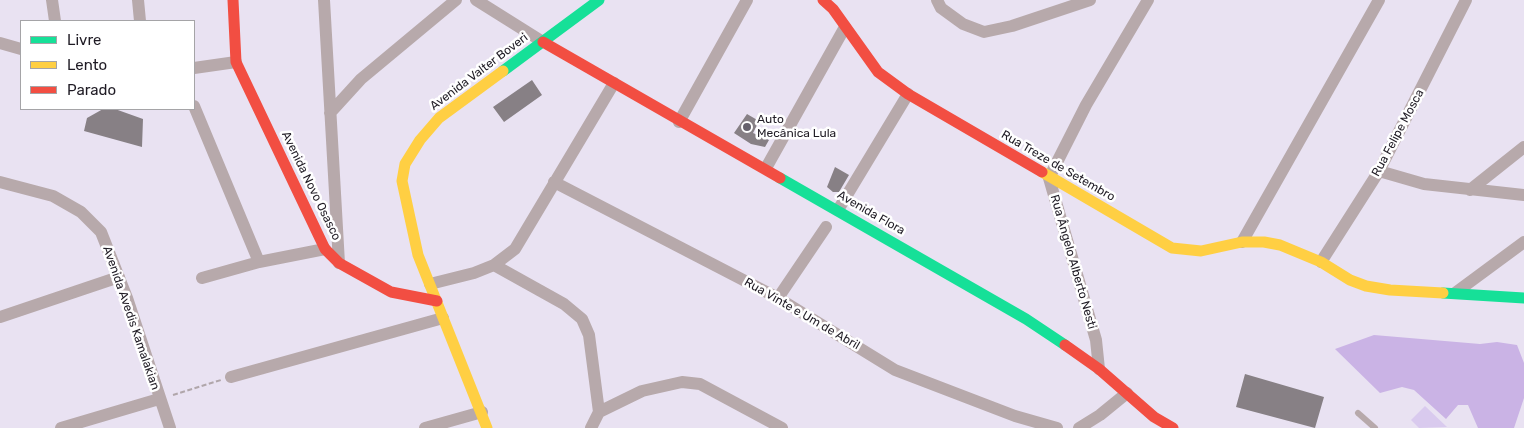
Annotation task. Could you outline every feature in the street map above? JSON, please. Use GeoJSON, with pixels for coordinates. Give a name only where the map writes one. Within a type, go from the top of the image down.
{"type":"FeatureCollection","features":[{"type":"Feature","properties":{"kind":"main road","name":"Avenida Novo Osasco"},"geometry":{"type":"LineString","coordinates":[[233,0],[236,62],[325,249],[340,263],[391,292],[408,297],[437,301]]}},
{"type":"Feature","properties":{"kind":"main road","name":"Rua Treze de Setembro"},"geometry":{"type":"LineString","coordinates":[[822,0],[833,9],[878,72],[908,94],[1049,178],[1172,248],[1201,252],[1242,242],[1264,242],[1280,245],[1321,262],[1350,280],[1366,286],[1390,290],[1524,298]]}},
{"type":"Feature","properties":{"kind":"main road","name":"Avenida Valter Boveri"},"geometry":{"type":"LineString","coordinates":[[437,301],[418,255],[402,181],[405,164],[420,140],[439,118],[543,42],[594,1]]}},
{"type":"Feature","properties":{"kind":"main road","name":"Avenida Flora"},"geometry":{"type":"LineString","coordinates":[[543,42],[679,122],[766,168],[1026,319],[1099,369],[1154,417],[1173,428]]}},
{"type":"Feature","properties":{"kind":"main road"},"geometry":{"type":"LineString","coordinates":[[437,301],[488,428]]}},
{"type":"Feature","properties":{"kind":"street"},"geometry":{"type":"LineString","coordinates":[[52,0],[55,20]]}},
{"type":"Feature","properties":{"kind":"street"},"geometry":{"type":"LineString","coordinates":[[138,0],[140,20]]}},
{"type":"Feature","properties":{"kind":"street"},"geometry":{"type":"LineString","coordinates":[[324,0],[340,263]]}},
{"type":"Feature","properties":{"kind":"street"},"geometry":{"type":"LineString","coordinates":[[330,112],[361,79],[456,0]]}},
{"type":"Feature","properties":{"kind":"street"},"geometry":{"type":"LineString","coordinates":[[476,0],[543,42]]}},
{"type":"Feature","properties":{"kind":"street"},"geometry":{"type":"LineString","coordinates":[[679,122],[747,0]]}},
{"type":"Feature","properties":{"kind":"street"},"geometry":{"type":"LineString","coordinates":[[938,0],[941,8],[963,24],[984,32],[1012,26],[1090,0]]}},
{"type":"Feature","properties":{"kind":"street","name":"Rua Ângelo Alberto Nesti"},"geometry":{"type":"LineString","coordinates":[[1099,369],[1096,340],[1049,178],[1086,105],[1148,0]]}},
{"type":"Feature","properties":{"kind":"street"},"geometry":{"type":"LineString","coordinates":[[1242,242],[1379,0]]}},
{"type":"Feature","properties":{"kind":"street","name":"Rua Felipe Mosca"},"geometry":{"type":"LineString","coordinates":[[1321,262],[1379,171],[1466,0]]}},
{"type":"Feature","properties":{"kind":"street"},"geometry":{"type":"LineString","coordinates":[[766,168],[845,27]]}},
{"type":"Feature","properties":{"kind":"street"},"geometry":{"type":"LineString","coordinates":[[0,44],[20,49]]}},
{"type":"Feature","properties":{"kind":"street"},"geometry":{"type":"LineString","coordinates":[[195,68],[236,62]]}},
{"type":"Feature","properties":{"kind":"street"},"geometry":{"type":"LineString","coordinates":[[430,284],[474,273],[494,265],[515,249],[614,83]]}},
{"type":"Feature","properties":{"kind":"street"},"geometry":{"type":"LineString","coordinates":[[838,210],[908,94]]}},
{"type":"Feature","properties":{"kind":"street"},"geometry":{"type":"LineString","coordinates":[[195,108],[260,262]]}},
{"type":"Feature","properties":{"kind":"street"},"geometry":{"type":"LineString","coordinates":[[1470,190],[1524,147]]}},
{"type":"Feature","properties":{"kind":"street"},"geometry":{"type":"LineString","coordinates":[[1379,171],[1424,184],[1524,195]]}},
{"type":"Feature","properties":{"kind":"street","name":"Avenida Avedis Kamalakian"},"geometry":{"type":"LineString","coordinates":[[0,182],[53,196],[81,212],[101,232],[119,277],[170,428]]}},
{"type":"Feature","properties":{"kind":"street","name":"Rua Vinte e Um de Abril"},"geometry":{"type":"LineString","coordinates":[[554,182],[778,298],[895,370],[1015,416],[1057,428]]}},
{"type":"Feature","properties":{"kind":"street"},"geometry":{"type":"LineString","coordinates":[[778,298],[826,227]]}},
{"type":"Feature","properties":{"kind":"street"},"geometry":{"type":"LineString","coordinates":[[1455,293],[1524,242]]}},
{"type":"Feature","properties":{"kind":"street"},"geometry":{"type":"LineString","coordinates":[[202,278],[260,262],[325,249]]}},
{"type":"Feature","properties":{"kind":"street"},"geometry":{"type":"LineString","coordinates":[[494,265],[564,304],[582,319],[590,335],[599,412],[591,428]]}},
{"type":"Feature","properties":{"kind":"street"},"geometry":{"type":"LineString","coordinates":[[0,317],[119,277]]}},
{"type":"Feature","properties":{"kind":"street"},"geometry":{"type":"LineString","coordinates":[[231,377],[443,318]]}},
{"type":"Feature","properties":{"kind":"street"},"geometry":{"type":"LineString","coordinates":[[599,412],[642,391],[682,382],[700,384],[782,428]]}},
{"type":"Feature","properties":{"kind":"street"},"geometry":{"type":"LineString","coordinates":[[1079,428],[1100,415],[1127,393]]}},
{"type":"Feature","properties":{"kind":"street"},"geometry":{"type":"LineString","coordinates":[[61,428],[159,399]]}},
{"type":"Feature","properties":{"kind":"street"},"geometry":{"type":"LineString","coordinates":[[425,428],[482,412]]}},
{"type":"Feature","properties":{"kind":"lane"},"geometry":{"type":"LineString","coordinates":[[1358,413],[1375,428]]}},
{"type":"Feature","properties":{"kind":"path"},"geometry":{"type":"LineString","coordinates":[[159,399],[231,377]]}},
{"type":"Feature","properties":{"kind":"shaded area"},"geometry":{"type":"Polygon","coordinates":[[[1374,335],[1480,344],[1497,342],[1517,345],[1524,363],[1524,398],[1514,428],[1478,428],[1468,405],[1458,405],[1446,419],[1414,390],[1402,387],[1380,393],[1335,349],[1374,335]]]}},
{"type":"Feature","properties":{"kind":"shaded area"},"geometry":{"type":"Polygon","coordinates":[[[1425,406],[1447,427],[1419,428],[1411,420],[1425,406]]]}},
{"type":"Feature","properties":{"kind":"building"},"geometry":{"type":"Polygon","coordinates":[[[532,80],[542,95],[504,122],[493,107],[532,80]]]}},
{"type":"Feature","properties":{"kind":"building"},"geometry":{"type":"Polygon","coordinates":[[[101,110],[118,110],[143,119],[142,147],[84,131],[87,118],[101,110]]]}},
{"type":"Feature","properties":{"kind":"building","name":"Auto Mecânica Lula"},"geometry":{"type":"Polygon","coordinates":[[[747,114],[759,121],[753,133],[769,140],[765,147],[751,144],[734,133],[747,114]]]}},
{"type":"Feature","properties":{"kind":"building"},"geometry":{"type":"Polygon","coordinates":[[[835,167],[849,175],[839,192],[833,192],[827,187],[835,167]]]}},
{"type":"Feature","properties":{"kind":"building"},"geometry":{"type":"Polygon","coordinates":[[[1245,374],[1324,397],[1315,428],[1236,407],[1245,374]]]}},
{"type":"Feature","properties":{"kind":"traffic: fast"},"geometry":{"type":"LineString","coordinates":[[503,71],[599,0]]}},
{"type":"Feature","properties":{"kind":"traffic: fast"},"geometry":{"type":"LineString","coordinates":[[780,178],[1026,319],[1065,345]]}},
{"type":"Feature","properties":{"kind":"traffic: fast"},"geometry":{"type":"LineString","coordinates":[[1443,293],[1524,298]]}},
{"type":"Feature","properties":{"kind":"traffic: slow"},"geometry":{"type":"LineString","coordinates":[[487,428],[418,255],[402,181],[405,164],[420,140],[439,118],[503,71]]}},
{"type":"Feature","properties":{"kind":"traffic: slow"},"geometry":{"type":"LineString","coordinates":[[1042,172],[1172,248],[1201,251],[1242,242],[1264,242],[1280,245],[1321,262],[1350,280],[1366,286],[1390,290],[1443,293]]}},
{"type":"Feature","properties":{"kind":"traffic: jam"},"geometry":{"type":"LineString","coordinates":[[233,0],[236,62],[325,249],[339,263],[391,292],[437,301]]}},
{"type":"Feature","properties":{"kind":"traffic: jam"},"geometry":{"type":"LineString","coordinates":[[823,0],[833,9],[878,72],[908,94],[1042,172]]}},
{"type":"Feature","properties":{"kind":"traffic: jam"},"geometry":{"type":"LineString","coordinates":[[543,42],[780,178]]}},
{"type":"Feature","properties":{"kind":"traffic: jam"},"geometry":{"type":"LineString","coordinates":[[1065,345],[1099,369],[1154,417],[1173,428]]}},
{"type":"Feature","properties":{"kind":"place","name":"Auto Mecânica Lula"},"geometry":{"type":"Point","coordinates":[747,127]}}]}
